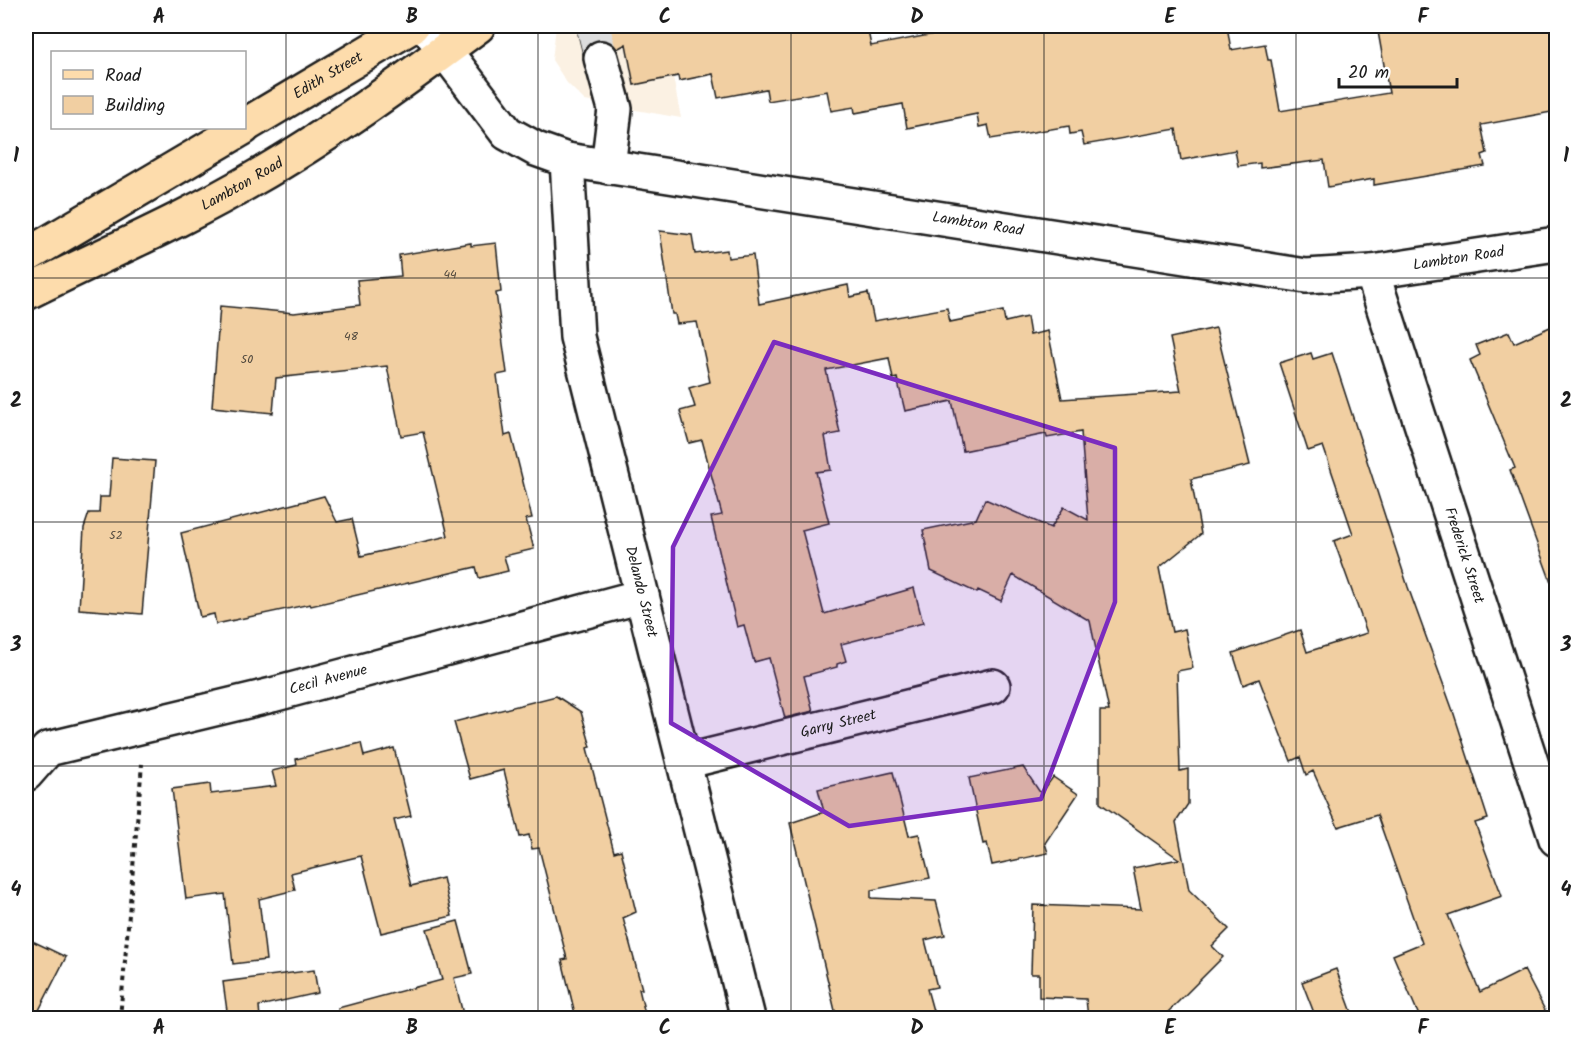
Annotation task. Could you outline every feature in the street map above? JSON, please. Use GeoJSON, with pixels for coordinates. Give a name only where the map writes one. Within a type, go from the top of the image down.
{"type":"FeatureCollection","features":[{"type":"Feature","properties":{"kind":"main road","name":"Edith Street"},"geometry":{"type":"LineString","coordinates":[[246,126],[412,26]]}},
{"type":"Feature","properties":{"kind":"main road"},"geometry":{"type":"LineString","coordinates":[[435,38],[478,26]]}},
{"type":"Feature","properties":{"kind":"main road","name":"Lambton Road"},"geometry":{"type":"LineString","coordinates":[[26,293],[251,181],[308,147],[435,38]]}},
{"type":"Feature","properties":{"kind":"main road","name":"Edith Street"},"geometry":{"type":"LineString","coordinates":[[26,256],[241,129]]}},
{"type":"Feature","properties":{"kind":"street","name":"Lambton Road"},"geometry":{"type":"LineString","coordinates":[[435,38],[507,133],[536,149],[567,160],[1306,276],[1372,272],[1557,244]]}},
{"type":"Feature","properties":{"kind":"street"},"geometry":{"type":"LineString","coordinates":[[601,58],[615,109],[608,167]]}},
{"type":"Feature","properties":{"kind":"street","name":"Delando Street"},"geometry":{"type":"LineString","coordinates":[[567,160],[577,337],[748,1018]]}},
{"type":"Feature","properties":{"kind":"street","name":"Frederick Street"},"geometry":{"type":"LineString","coordinates":[[1372,272],[1557,839]]}},
{"type":"Feature","properties":{"kind":"street","name":"Cecil Avenue"},"geometry":{"type":"LineString","coordinates":[[26,774],[48,749],[146,727],[642,596]]}},
{"type":"Feature","properties":{"kind":"street","name":"Garry Street"},"geometry":{"type":"LineString","coordinates":[[684,762],[993,686]]}},
{"type":"Feature","properties":{"kind":"path"},"geometry":{"type":"LineString","coordinates":[[120,1018],[146,727]]}},
{"type":"Feature","properties":{"kind":"highlighted area"},"geometry":{"type":"Polygon","coordinates":[[[774,342],[1115,448],[1115,602],[1041,799],[849,826],[671,723],[673,547],[774,342]]]}},
{"type":"Feature","properties":{"kind":"shaded area"},"geometry":{"type":"Polygon","coordinates":[[[556,26],[663,26],[681,118],[585,101],[567,83],[552,60],[556,26]]]}},
{"type":"Feature","properties":{"kind":"building"},"geometry":{"type":"Polygon","coordinates":[[[593,26],[867,26],[871,46],[977,26],[1227,26],[1231,50],[1265,44],[1268,60],[1271,60],[1280,111],[1389,93],[1377,26],[1557,26],[1557,111],[1481,125],[1487,153],[1482,155],[1485,166],[1374,185],[1374,179],[1328,187],[1324,160],[1260,168],[1260,163],[1238,166],[1235,150],[1181,160],[1176,129],[1084,145],[1081,132],[1070,134],[1069,126],[991,139],[988,125],[979,127],[977,114],[907,128],[903,104],[855,113],[854,107],[831,111],[827,91],[768,101],[766,89],[718,98],[713,74],[679,81],[678,76],[634,85],[626,44],[617,49],[606,40],[597,40],[588,44],[583,54],[578,34],[593,26]]]}},
{"type":"Feature","properties":{"kind":"building"},"geometry":{"type":"Polygon","coordinates":[[[660,231],[692,235],[695,254],[727,250],[728,258],[753,255],[759,304],[848,285],[850,297],[868,293],[874,321],[947,308],[950,322],[1003,311],[1005,322],[1027,317],[1030,335],[1048,331],[1062,399],[1181,391],[1170,338],[1216,328],[1250,465],[1191,479],[1201,534],[1159,568],[1172,632],[1185,629],[1193,668],[1177,671],[1180,771],[1188,769],[1188,804],[1176,822],[1189,890],[1229,929],[1212,946],[1223,957],[1162,1018],[1088,1018],[1086,999],[1039,997],[1039,974],[1031,974],[1033,905],[1141,909],[1133,868],[1179,859],[1100,803],[1100,711],[1109,711],[1090,621],[1013,575],[1001,601],[978,590],[977,593],[931,571],[923,530],[976,519],[985,499],[1051,528],[1064,507],[1088,520],[1081,432],[1047,438],[1046,434],[963,451],[952,401],[905,411],[897,378],[893,379],[889,358],[826,370],[840,433],[825,436],[831,470],[816,472],[829,523],[802,530],[824,614],[914,588],[923,623],[841,644],[846,661],[837,664],[837,667],[804,676],[813,711],[785,718],[769,658],[754,662],[744,625],[737,627],[711,517],[722,515],[702,440],[689,443],[680,411],[695,407],[689,388],[710,382],[697,322],[677,324],[675,314],[672,314],[660,231]]]}},
{"type":"Feature","properties":{"kind":"building"},"geometry":{"type":"Polygon","coordinates":[[[471,243],[471,246],[496,243],[501,292],[496,293],[507,373],[497,375],[505,436],[511,434],[532,518],[526,519],[534,549],[504,556],[508,571],[479,578],[476,567],[311,606],[310,604],[216,624],[214,614],[200,617],[181,533],[324,496],[337,522],[352,519],[361,556],[448,536],[423,432],[401,436],[387,366],[276,378],[273,413],[212,407],[220,306],[294,313],[360,305],[357,280],[401,276],[399,255],[471,243]]]}},
{"type":"Feature","properties":{"kind":"building"},"geometry":{"type":"Polygon","coordinates":[[[1557,324],[1557,581],[1551,582],[1510,470],[1515,468],[1470,360],[1480,355],[1476,345],[1509,332],[1514,343],[1557,324]]]}},
{"type":"Feature","properties":{"kind":"building"},"geometry":{"type":"Polygon","coordinates":[[[1311,353],[1313,359],[1332,353],[1408,587],[1453,711],[1488,819],[1475,823],[1502,896],[1448,915],[1480,992],[1524,970],[1549,1018],[1420,1018],[1393,955],[1422,943],[1377,815],[1338,827],[1313,771],[1306,775],[1300,757],[1291,761],[1259,679],[1243,685],[1233,653],[1300,630],[1307,652],[1367,633],[1334,541],[1353,534],[1323,446],[1308,451],[1279,363],[1311,353]]]}},
{"type":"Feature","properties":{"kind":"building"},"geometry":{"type":"Polygon","coordinates":[[[112,458],[155,461],[142,614],[79,609],[84,528],[89,513],[99,513],[100,497],[109,497],[112,458]]]}},
{"type":"Feature","properties":{"kind":"building"},"geometry":{"type":"Polygon","coordinates":[[[556,696],[581,712],[591,747],[587,748],[614,852],[621,850],[636,912],[623,918],[642,989],[639,989],[646,1018],[576,1018],[562,960],[567,959],[539,848],[532,849],[529,835],[520,837],[504,770],[470,779],[454,722],[556,696]]]}},
{"type":"Feature","properties":{"kind":"building"},"geometry":{"type":"Polygon","coordinates":[[[361,743],[364,756],[394,748],[411,816],[394,820],[411,886],[443,878],[452,916],[381,933],[361,856],[291,873],[295,890],[259,899],[266,960],[233,964],[225,894],[186,899],[172,789],[210,784],[211,794],[276,786],[272,771],[297,765],[296,759],[361,743]]]}},
{"type":"Feature","properties":{"kind":"building"},"geometry":{"type":"Polygon","coordinates":[[[1023,767],[1041,794],[1053,777],[1078,794],[1045,843],[1048,853],[992,865],[987,843],[983,844],[969,778],[1023,767]]]}},
{"type":"Feature","properties":{"kind":"building"},"geometry":{"type":"Polygon","coordinates":[[[893,772],[909,836],[919,834],[930,878],[871,890],[871,898],[936,901],[945,935],[925,940],[937,987],[927,989],[935,1018],[855,1018],[853,1010],[836,1015],[790,823],[824,812],[818,789],[893,772]]]}},
{"type":"Feature","properties":{"kind":"building"},"geometry":{"type":"Polygon","coordinates":[[[458,921],[472,974],[454,978],[464,1018],[339,1018],[338,1008],[442,980],[427,929],[458,921]]]}},
{"type":"Feature","properties":{"kind":"building"},"geometry":{"type":"Polygon","coordinates":[[[26,938],[66,957],[35,1018],[26,1018],[26,938]]]}},
{"type":"Feature","properties":{"kind":"building"},"geometry":{"type":"Polygon","coordinates":[[[1336,969],[1354,1018],[1316,1018],[1302,982],[1336,969]]]}},
{"type":"Feature","properties":{"kind":"building"},"geometry":{"type":"Polygon","coordinates":[[[314,970],[318,993],[259,1006],[260,1018],[228,1018],[223,982],[314,970]]]}},
{"type":"Feature","properties":{"kind":"tunnel"},"geometry":{"type":"LineString","coordinates":[[593,26],[601,58]]}}]}
